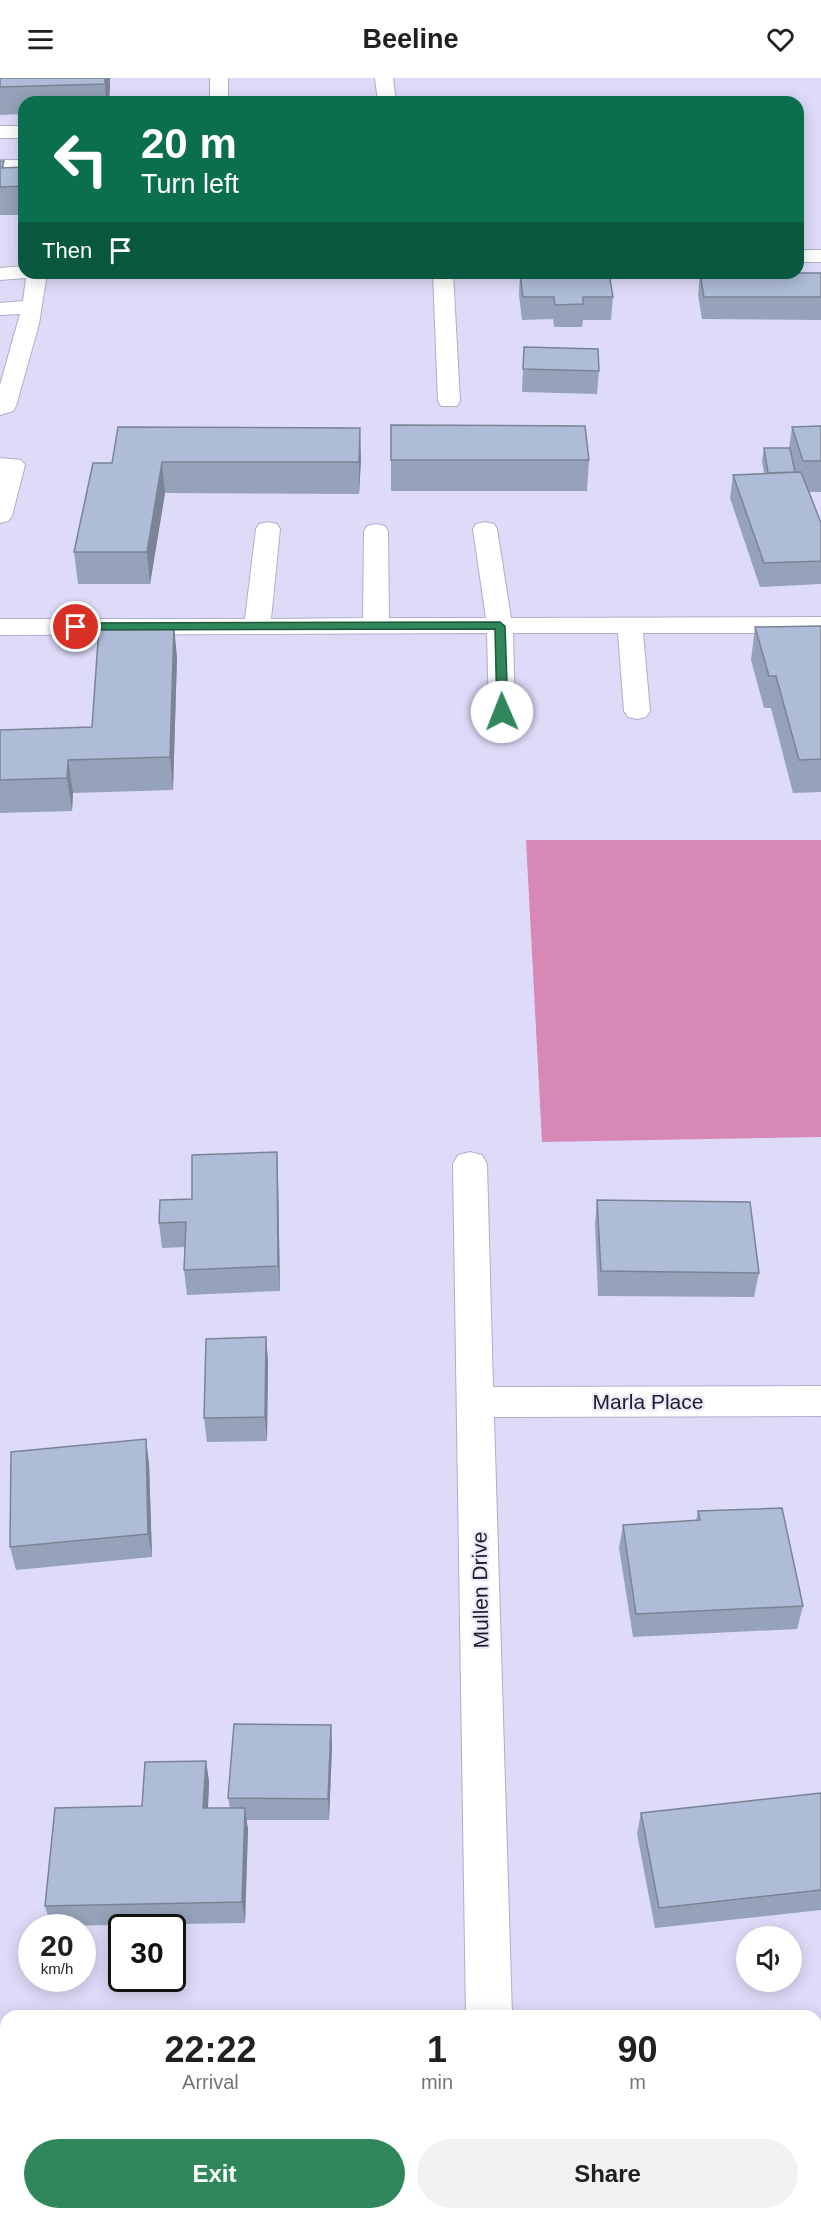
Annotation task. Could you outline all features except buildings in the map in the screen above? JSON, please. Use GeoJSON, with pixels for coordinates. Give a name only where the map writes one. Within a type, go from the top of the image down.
{"type":"FeatureCollection","features":[{"type":"Feature","properties":{"kind":"street"},"geometry":{"type":"LineString","coordinates":[[219,78],[219,96]]}},
{"type":"Feature","properties":{"kind":"street"},"geometry":{"type":"LineString","coordinates":[[384,78],[386,96]]}},
{"type":"Feature","properties":{"kind":"street"},"geometry":{"type":"LineString","coordinates":[[0,132],[18,132]]}},
{"type":"Feature","properties":{"kind":"street"},"geometry":{"type":"LineString","coordinates":[[0,166],[18,166]]}},
{"type":"Feature","properties":{"kind":"street"},"geometry":{"type":"LineString","coordinates":[[804,256],[821,256]]}},
{"type":"Feature","properties":{"kind":"street"},"geometry":{"type":"LineString","coordinates":[[0,274],[18,272]]}},
{"type":"Feature","properties":{"kind":"street"},"geometry":{"type":"LineString","coordinates":[[0,408],[5,406],[32,307],[36,279]]}},
{"type":"Feature","properties":{"kind":"street"},"geometry":{"type":"LineString","coordinates":[[443,279],[449,401]]}},
{"type":"Feature","properties":{"kind":"street"},"geometry":{"type":"LineString","coordinates":[[0,309],[32,307]]}},
{"type":"Feature","properties":{"kind":"street"},"geometry":{"type":"LineString","coordinates":[[0,465],[13,465],[0,516]]}},
{"type":"Feature","properties":{"kind":"street"},"geometry":{"type":"LineString","coordinates":[[257,626],[268,529]]}},
{"type":"Feature","properties":{"kind":"street"},"geometry":{"type":"LineString","coordinates":[[485,529],[500,626],[502,712]]}},
{"type":"Feature","properties":{"kind":"street"},"geometry":{"type":"LineString","coordinates":[[376,531],[376,625]]}},
{"type":"Feature","properties":{"kind":"street"},"geometry":{"type":"LineString","coordinates":[[630,625],[637,711]]}},
{"type":"Feature","properties":{"kind":"street"},"geometry":{"type":"LineString","coordinates":[[0,628],[821,625]]}},
{"type":"Feature","properties":{"kind":"street","name":"Mullen Drive"},"geometry":{"type":"LineString","coordinates":[[470,1164],[489,2010]]}},
{"type":"Feature","properties":{"kind":"street","name":"Marla Place"},"geometry":{"type":"LineString","coordinates":[[475,1402],[821,1401]]}},
{"type":"Feature","properties":{"kind":"shaded area"},"geometry":{"type":"Polygon","coordinates":[[[526,840],[821,840],[821,1137],[542,1142],[526,840]]]}},
{"type":"Feature","properties":{"kind":"route"},"geometry":{"type":"LineString","coordinates":[[76,627],[500,626],[502,712]]}}]}
